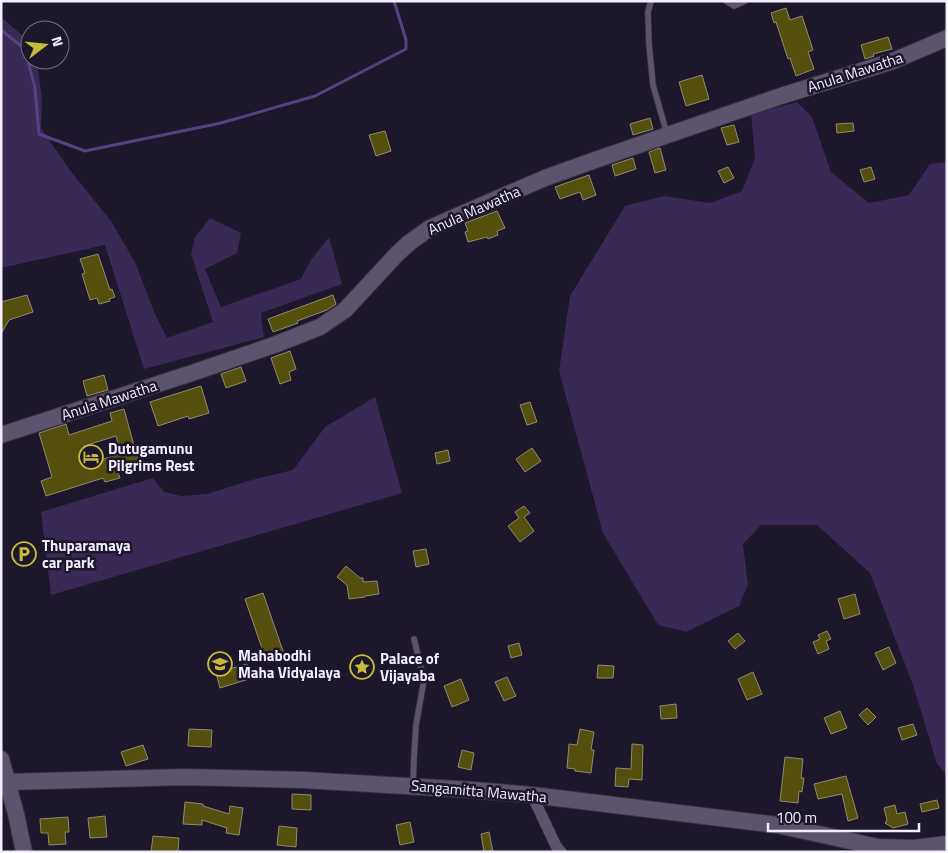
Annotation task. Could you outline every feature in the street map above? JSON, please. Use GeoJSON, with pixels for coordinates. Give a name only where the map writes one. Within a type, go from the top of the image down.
{"type":"FeatureCollection","features":[{"type":"Feature","properties":{"kind":"main road","name":"Anula Mawatha"},"geometry":{"type":"LineString","coordinates":[[1,435],[274,346],[315,329],[340,314],[409,243],[430,228],[551,176],[773,99],[893,61],[947,38]]}},
{"type":"Feature","properties":{"kind":"main road"},"geometry":{"type":"LineString","coordinates":[[1,759],[24,852]]}},
{"type":"Feature","properties":{"kind":"main road","name":"Sangamitta Mawatha"},"geometry":{"type":"LineString","coordinates":[[7,782],[184,777],[304,780],[413,786],[532,795],[778,825],[867,846],[914,848],[947,844]]}},
{"type":"Feature","properties":{"kind":"street"},"geometry":{"type":"LineString","coordinates":[[532,795],[556,846],[561,852]]}},
{"type":"Feature","properties":{"kind":"lane"},"geometry":{"type":"LineString","coordinates":[[651,1],[648,12],[653,86],[668,136]]}},
{"type":"Feature","properties":{"kind":"lane"},"geometry":{"type":"LineString","coordinates":[[726,1],[734,6],[745,1]]}},
{"type":"Feature","properties":{"kind":"lane"},"geometry":{"type":"LineString","coordinates":[[413,786],[416,725],[424,680],[414,640]]}},
{"type":"Feature","properties":{"kind":"shaded area"},"geometry":{"type":"Polygon","coordinates":[[[1,19],[20,33],[20,70],[38,70],[42,100],[41,128],[69,169],[111,221],[135,262],[155,314],[167,338],[213,322],[191,254],[195,237],[210,218],[241,233],[237,253],[205,269],[221,307],[301,279],[311,260],[329,237],[342,284],[261,313],[264,337],[144,369],[105,245],[1,268],[1,19]]]}},
{"type":"Feature","properties":{"kind":"shaded area"},"geometry":{"type":"Polygon","coordinates":[[[797,102],[812,117],[831,172],[869,203],[909,195],[930,164],[947,162],[947,776],[937,764],[913,685],[870,573],[817,525],[761,525],[743,544],[748,585],[739,606],[686,632],[658,625],[603,533],[559,371],[570,296],[625,206],[664,196],[710,203],[742,191],[755,158],[751,114],[797,102]]]}},
{"type":"Feature","properties":{"kind":"shaded area"},"geometry":{"type":"Polygon","coordinates":[[[375,397],[402,493],[51,595],[41,512],[153,478],[164,492],[181,496],[207,494],[248,481],[293,470],[325,427],[375,397]]]}},
{"type":"Feature","properties":{"kind":"building"},"geometry":{"type":"Polygon","coordinates":[[[786,8],[790,20],[802,16],[813,50],[808,52],[814,69],[796,76],[771,13],[786,8]]]}},
{"type":"Feature","properties":{"kind":"building"},"geometry":{"type":"Polygon","coordinates":[[[888,37],[892,49],[873,54],[874,56],[865,59],[861,45],[888,37]]]}},
{"type":"Feature","properties":{"kind":"building"},"geometry":{"type":"Polygon","coordinates":[[[702,75],[709,99],[686,106],[679,82],[702,75]]]}},
{"type":"Feature","properties":{"kind":"building"},"geometry":{"type":"Polygon","coordinates":[[[650,118],[653,129],[633,135],[630,124],[650,118]]]}},
{"type":"Feature","properties":{"kind":"building"},"geometry":{"type":"Polygon","coordinates":[[[853,123],[854,131],[837,133],[836,124],[853,123]]]}},
{"type":"Feature","properties":{"kind":"building"},"geometry":{"type":"Polygon","coordinates":[[[734,125],[739,142],[727,145],[721,128],[734,125]]]}},
{"type":"Feature","properties":{"kind":"building"},"geometry":{"type":"Polygon","coordinates":[[[385,131],[391,151],[376,156],[369,135],[385,131]]]}},
{"type":"Feature","properties":{"kind":"building"},"geometry":{"type":"Polygon","coordinates":[[[660,148],[666,170],[655,173],[649,152],[660,148]]]}},
{"type":"Feature","properties":{"kind":"building"},"geometry":{"type":"Polygon","coordinates":[[[633,158],[636,169],[615,176],[612,165],[633,158]]]}},
{"type":"Feature","properties":{"kind":"building"},"geometry":{"type":"Polygon","coordinates":[[[728,167],[734,178],[724,183],[718,171],[728,167]]]}},
{"type":"Feature","properties":{"kind":"building"},"geometry":{"type":"Polygon","coordinates":[[[871,167],[875,179],[864,182],[860,170],[871,167]]]}},
{"type":"Feature","properties":{"kind":"building"},"geometry":{"type":"Polygon","coordinates":[[[589,175],[596,195],[583,200],[580,192],[560,199],[555,187],[589,175]]]}},
{"type":"Feature","properties":{"kind":"building"},"geometry":{"type":"Polygon","coordinates":[[[497,211],[505,228],[497,231],[498,235],[488,239],[487,237],[468,242],[465,232],[468,231],[465,223],[497,211]]]}},
{"type":"Feature","properties":{"kind":"building"},"geometry":{"type":"Polygon","coordinates":[[[98,254],[110,290],[112,289],[115,297],[109,299],[110,301],[99,304],[97,298],[90,300],[82,274],[85,273],[80,259],[98,254]]]}},
{"type":"Feature","properties":{"kind":"building"},"geometry":{"type":"Polygon","coordinates":[[[27,295],[33,312],[9,320],[1,334],[1,302],[27,295]]]}},
{"type":"Feature","properties":{"kind":"building"},"geometry":{"type":"Polygon","coordinates":[[[333,295],[336,304],[327,310],[273,332],[268,319],[333,295]]]}},
{"type":"Feature","properties":{"kind":"building"},"geometry":{"type":"Polygon","coordinates":[[[290,351],[296,369],[289,372],[291,380],[280,384],[271,358],[290,351]]]}},
{"type":"Feature","properties":{"kind":"building"},"geometry":{"type":"Polygon","coordinates":[[[241,367],[246,381],[226,388],[221,374],[241,367]]]}},
{"type":"Feature","properties":{"kind":"building"},"geometry":{"type":"Polygon","coordinates":[[[104,375],[108,390],[87,396],[83,381],[104,375]]]}},
{"type":"Feature","properties":{"kind":"building"},"geometry":{"type":"Polygon","coordinates":[[[201,386],[209,413],[189,419],[188,416],[158,426],[150,402],[201,386]]]}},
{"type":"Feature","properties":{"kind":"building"},"geometry":{"type":"Polygon","coordinates":[[[530,402],[537,422],[527,425],[520,405],[530,402]]]}},
{"type":"Feature","properties":{"kind":"building"},"geometry":{"type":"Polygon","coordinates":[[[124,409],[139,464],[117,470],[120,478],[105,482],[103,478],[46,496],[41,481],[52,477],[39,433],[66,424],[69,435],[112,421],[110,413],[124,409]],[[116,436],[84,446],[89,463],[121,454],[116,436]]]}},
{"type":"Feature","properties":{"kind":"building"},"geometry":{"type":"Polygon","coordinates":[[[532,448],[541,461],[525,472],[516,459],[532,448]]]}},
{"type":"Feature","properties":{"kind":"building"},"geometry":{"type":"Polygon","coordinates":[[[448,450],[450,461],[437,464],[435,453],[448,450]]]}},
{"type":"Feature","properties":{"kind":"building"},"geometry":{"type":"Polygon","coordinates":[[[524,506],[530,513],[524,517],[534,531],[520,542],[508,526],[519,518],[515,512],[524,506]]]}},
{"type":"Feature","properties":{"kind":"building"},"geometry":{"type":"Polygon","coordinates":[[[426,549],[429,564],[416,567],[413,551],[426,549]]]}},
{"type":"Feature","properties":{"kind":"building"},"geometry":{"type":"Polygon","coordinates":[[[346,566],[360,578],[363,578],[363,582],[377,581],[379,594],[349,599],[347,585],[337,577],[346,566]]]}},
{"type":"Feature","properties":{"kind":"building"},"geometry":{"type":"Polygon","coordinates":[[[263,593],[284,654],[266,660],[245,599],[263,593]]]}},
{"type":"Feature","properties":{"kind":"building"},"geometry":{"type":"Polygon","coordinates":[[[855,594],[860,614],[844,619],[838,599],[855,594]]]}},
{"type":"Feature","properties":{"kind":"building"},"geometry":{"type":"Polygon","coordinates":[[[827,631],[831,639],[826,641],[829,649],[818,654],[813,642],[820,639],[818,635],[827,631]]]}},
{"type":"Feature","properties":{"kind":"building"},"geometry":{"type":"Polygon","coordinates":[[[738,633],[745,641],[735,649],[728,641],[738,633]]]}},
{"type":"Feature","properties":{"kind":"building"},"geometry":{"type":"Polygon","coordinates":[[[519,643],[522,655],[511,658],[508,646],[519,643]]]}},
{"type":"Feature","properties":{"kind":"building"},"geometry":{"type":"Polygon","coordinates":[[[889,647],[896,663],[883,670],[875,653],[889,647]]]}},
{"type":"Feature","properties":{"kind":"building"},"geometry":{"type":"Polygon","coordinates":[[[247,664],[252,678],[220,688],[216,673],[247,664]]]}},
{"type":"Feature","properties":{"kind":"building"},"geometry":{"type":"Polygon","coordinates":[[[598,665],[614,666],[613,678],[597,678],[598,665]]]}},
{"type":"Feature","properties":{"kind":"building"},"geometry":{"type":"Polygon","coordinates":[[[753,672],[762,694],[747,700],[738,679],[753,672]]]}},
{"type":"Feature","properties":{"kind":"building"},"geometry":{"type":"Polygon","coordinates":[[[507,677],[516,696],[504,701],[495,682],[507,677]]]}},
{"type":"Feature","properties":{"kind":"building"},"geometry":{"type":"Polygon","coordinates":[[[461,679],[469,700],[452,707],[444,686],[461,679]]]}},
{"type":"Feature","properties":{"kind":"building"},"geometry":{"type":"Polygon","coordinates":[[[676,704],[677,718],[661,719],[660,706],[676,704]]]}},
{"type":"Feature","properties":{"kind":"building"},"geometry":{"type":"Polygon","coordinates":[[[867,708],[876,717],[868,725],[859,715],[867,708]]]}},
{"type":"Feature","properties":{"kind":"building"},"geometry":{"type":"Polygon","coordinates":[[[840,711],[847,728],[831,734],[824,718],[840,711]]]}},
{"type":"Feature","properties":{"kind":"building"},"geometry":{"type":"Polygon","coordinates":[[[913,724],[917,735],[902,740],[898,728],[913,724]]]}},
{"type":"Feature","properties":{"kind":"building"},"geometry":{"type":"Polygon","coordinates":[[[189,729],[212,730],[211,747],[188,746],[189,729]]]}},
{"type":"Feature","properties":{"kind":"building"},"geometry":{"type":"Polygon","coordinates":[[[580,729],[594,732],[591,750],[594,750],[591,773],[567,768],[569,744],[577,745],[580,729]]]}},
{"type":"Feature","properties":{"kind":"building"},"geometry":{"type":"Polygon","coordinates":[[[632,744],[643,745],[642,780],[629,779],[628,787],[615,786],[616,768],[631,769],[632,744]]]}},
{"type":"Feature","properties":{"kind":"building"},"geometry":{"type":"Polygon","coordinates":[[[143,745],[148,759],[126,766],[121,752],[143,745]]]}},
{"type":"Feature","properties":{"kind":"building"},"geometry":{"type":"Polygon","coordinates":[[[462,750],[474,753],[471,770],[458,767],[462,750]]]}},
{"type":"Feature","properties":{"kind":"building"},"geometry":{"type":"Polygon","coordinates":[[[785,757],[803,759],[801,778],[804,778],[802,792],[799,791],[798,803],[780,801],[785,757]]]}},
{"type":"Feature","properties":{"kind":"building"},"geometry":{"type":"Polygon","coordinates":[[[846,776],[858,818],[848,821],[842,794],[818,799],[814,784],[846,776]]]}},
{"type":"Feature","properties":{"kind":"building"},"geometry":{"type":"Polygon","coordinates":[[[292,794],[311,795],[311,810],[292,809],[292,794]]]}},
{"type":"Feature","properties":{"kind":"building"},"geometry":{"type":"Polygon","coordinates":[[[937,800],[939,808],[922,812],[920,804],[937,800]]]}},
{"type":"Feature","properties":{"kind":"building"},"geometry":{"type":"Polygon","coordinates":[[[185,802],[203,804],[203,806],[229,814],[230,806],[243,808],[239,835],[226,833],[227,828],[202,820],[202,825],[183,824],[185,802]]]}},
{"type":"Feature","properties":{"kind":"building"},"geometry":{"type":"Polygon","coordinates":[[[895,805],[897,814],[905,812],[908,824],[893,828],[885,823],[887,820],[884,808],[895,805]]]}},
{"type":"Feature","properties":{"kind":"building"},"geometry":{"type":"Polygon","coordinates":[[[105,816],[107,837],[90,838],[88,818],[105,816]]]}},
{"type":"Feature","properties":{"kind":"building"},"geometry":{"type":"Polygon","coordinates":[[[68,817],[69,832],[65,832],[66,844],[49,845],[48,833],[41,833],[40,819],[68,817]]]}},
{"type":"Feature","properties":{"kind":"building"},"geometry":{"type":"Polygon","coordinates":[[[410,822],[414,842],[400,845],[396,825],[410,822]]]}},
{"type":"Feature","properties":{"kind":"building"},"geometry":{"type":"Polygon","coordinates":[[[279,826],[297,828],[296,847],[277,845],[279,826]]]}},
{"type":"Feature","properties":{"kind":"building"},"geometry":{"type":"Polygon","coordinates":[[[489,832],[493,852],[484,852],[481,834],[489,832]]]}},
{"type":"Feature","properties":{"kind":"building"},"geometry":{"type":"Polygon","coordinates":[[[153,836],[179,838],[178,852],[151,852],[153,836]]]}},
{"type":"Feature","properties":{"kind":"waterway"},"geometry":{"type":"LineString","coordinates":[[1,30],[25,49],[35,88],[39,134],[85,151],[221,123],[315,96],[406,49],[406,40],[394,1]]}},
{"type":"Feature","properties":{"kind":"place","name":"Dutugamunu Pilgrims Rest"},"geometry":{"type":"Point","coordinates":[91,457]}},
{"type":"Feature","properties":{"kind":"place","name":"Thuparamaya car park"},"geometry":{"type":"Point","coordinates":[24,554]}},
{"type":"Feature","properties":{"kind":"place","name":"Mahabodhi Maha Vidyalaya"},"geometry":{"type":"Point","coordinates":[220,664]}},
{"type":"Feature","properties":{"kind":"place","name":"Palace of Vijayaba"},"geometry":{"type":"Point","coordinates":[362,667]}}]}
